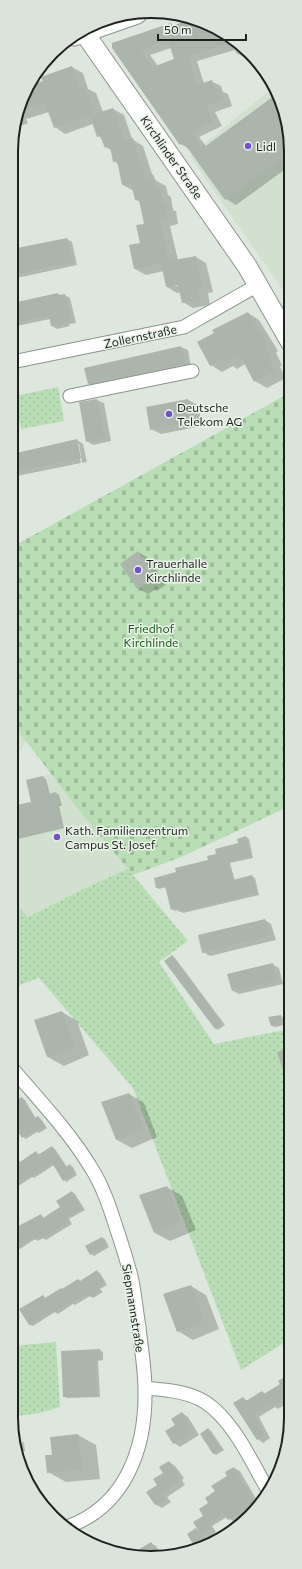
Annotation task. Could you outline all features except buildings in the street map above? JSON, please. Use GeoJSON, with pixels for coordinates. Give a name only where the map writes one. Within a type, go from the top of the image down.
{"type":"FeatureCollection","features":[{"type":"Feature","properties":{"kind":"main road","name":"Kirchlinder Straße"},"geometry":{"type":"LineString","coordinates":[[83,37],[247,266],[284,332]]}},
{"type":"Feature","properties":{"kind":"street","name":"Zollernstraße"},"geometry":{"type":"LineString","coordinates":[[18,361],[184,327],[258,285]]}},
{"type":"Feature","properties":{"kind":"street"},"geometry":{"type":"LineString","coordinates":[[70,396],[192,371]]}},
{"type":"Feature","properties":{"kind":"street","name":"Siepmannstraße"},"geometry":{"type":"LineString","coordinates":[[18,1075],[42,1102],[76,1145],[91,1166],[107,1198],[131,1277],[145,1388],[143,1430],[139,1446],[126,1478],[115,1494],[104,1506],[92,1515],[71,1525]]}},
{"type":"Feature","properties":{"kind":"street"},"geometry":{"type":"LineString","coordinates":[[145,1388],[186,1394],[204,1402],[220,1415],[238,1440],[265,1486]]}},
{"type":"Feature","properties":{"kind":"shaded area"},"geometry":{"type":"Polygon","coordinates":[[[269,90],[274,100],[279,117],[284,142],[284,292],[190,156],[269,90]]]}},
{"type":"Feature","properties":{"kind":"shaded area"},"geometry":{"type":"Polygon","coordinates":[[[18,731],[26,741],[18,754],[18,731]]]}},
{"type":"Feature","properties":{"kind":"shaded area","name":"Kath. Familienzentrum Campus St. Josef"},"geometry":{"type":"Polygon","coordinates":[[[51,774],[128,869],[89,886],[28,917],[18,906],[18,805],[38,800],[26,780],[51,774]]]}},
{"type":"Feature","properties":{"kind":"green space"},"geometry":{"type":"Polygon","coordinates":[[[58,387],[64,421],[21,429],[18,412],[18,395],[58,387]]]}},
{"type":"Feature","properties":{"kind":"green space","name":"Friedhof Kirchlinde"},"geometry":{"type":"Polygon","coordinates":[[[284,396],[284,809],[181,857],[133,875],[82,814],[18,731],[18,544],[284,396]]]}},
{"type":"Feature","properties":{"kind":"green space"},"geometry":{"type":"Polygon","coordinates":[[[128,869],[188,941],[159,962],[214,1044],[284,1030],[284,1343],[241,1370],[133,1088],[39,978],[18,986],[18,906],[28,917],[89,886],[128,869]]]}},
{"type":"Feature","properties":{"kind":"green space"},"geometry":{"type":"Polygon","coordinates":[[[56,1342],[60,1407],[39,1413],[18,1416],[18,1346],[56,1342]]]}},
{"type":"Feature","properties":{"kind":"place","name":"Lidl"},"geometry":{"type":"Point","coordinates":[248,146]}},
{"type":"Feature","properties":{"kind":"place","name":"Deutsche Telekom AG"},"geometry":{"type":"Point","coordinates":[169,414]}},
{"type":"Feature","properties":{"kind":"place","name":"Trauerhalle Kirchlinde"},"geometry":{"type":"Point","coordinates":[138,570]}},
{"type":"Feature","properties":{"kind":"place","name":"Kath. Familienzentrum Campus St. Josef"},"geometry":{"type":"Point","coordinates":[57,837]}}]}
